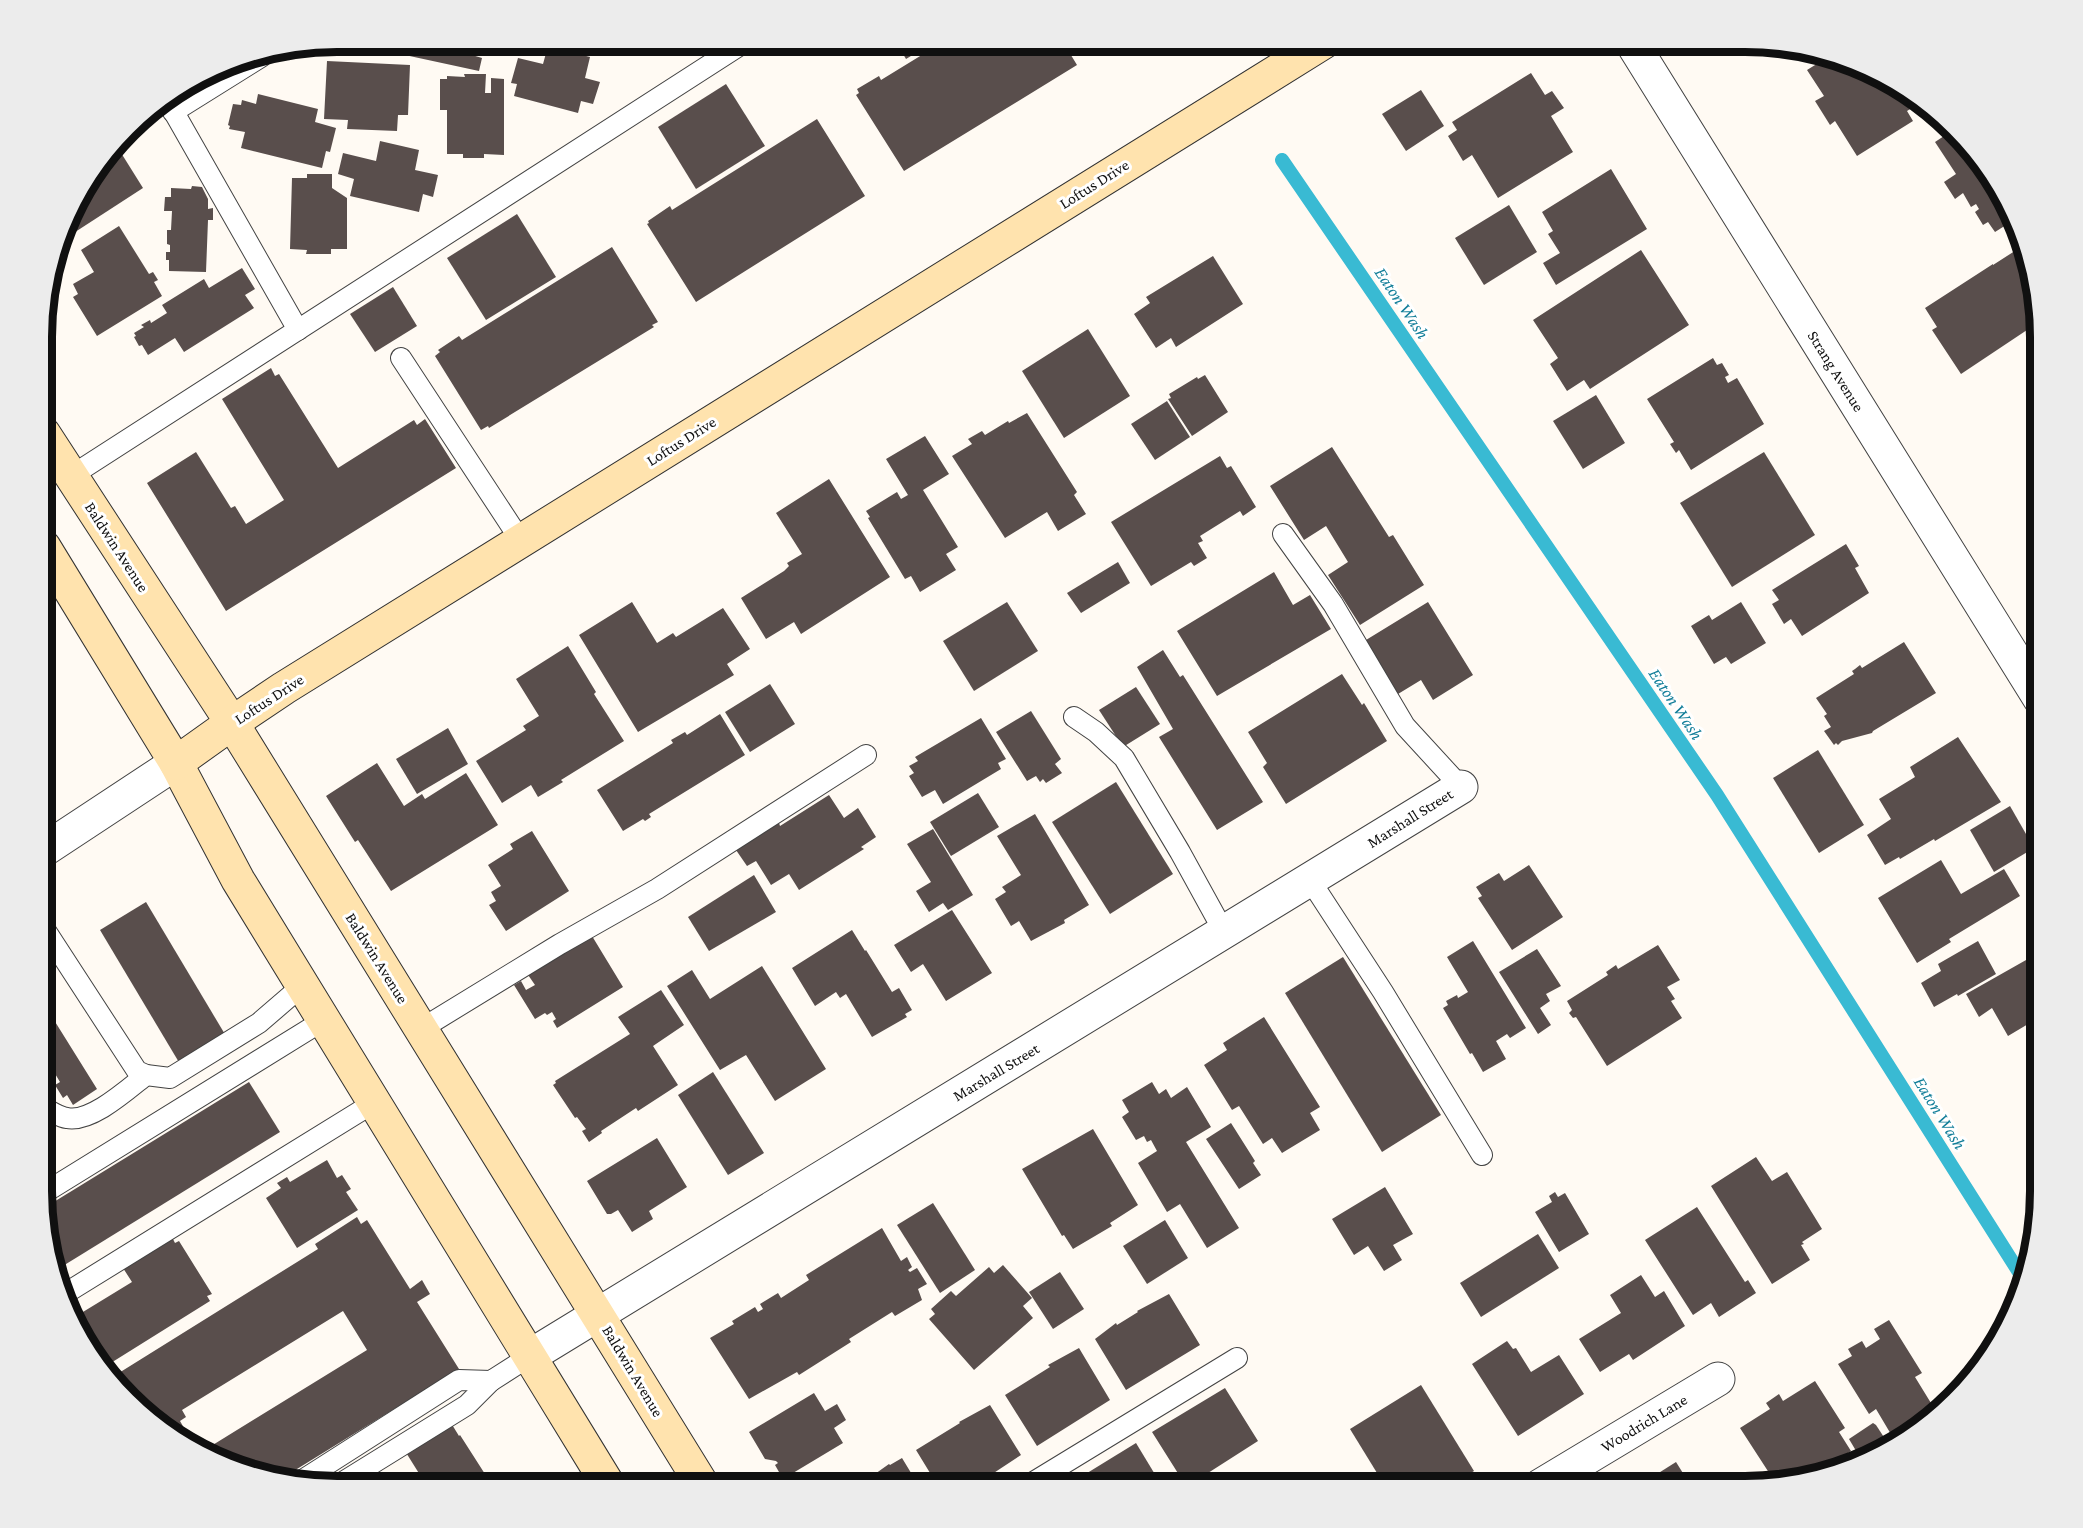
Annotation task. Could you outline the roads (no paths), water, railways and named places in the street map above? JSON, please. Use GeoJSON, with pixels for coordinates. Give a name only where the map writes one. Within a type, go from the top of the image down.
{"type":"FeatureCollection","features":[{"type":"Feature","properties":{"kind":"main road","name":"Loftus Drive"},"geometry":{"type":"LineString","coordinates":[[176,763],[232,723],[521,541],[1310,52]]}},
{"type":"Feature","properties":{"kind":"main road","name":"Baldwin Avenue"},"geometry":{"type":"LineString","coordinates":[[52,445],[232,723],[697,1476]]}},
{"type":"Feature","properties":{"kind":"main road"},"geometry":{"type":"LineString","coordinates":[[52,559],[176,763],[238,880],[603,1476]]}},
{"type":"Feature","properties":{"kind":"street","name":"Strang Avenue"},"geometry":{"type":"LineString","coordinates":[[1638,52],[2030,683]]}},
{"type":"Feature","properties":{"kind":"street","name":"Loftus Drive"},"geometry":{"type":"LineString","coordinates":[[52,845],[176,763]]}},
{"type":"Feature","properties":{"kind":"street","name":"Marshall Street"},"geometry":{"type":"LineString","coordinates":[[530,1356],[1461,787]]}},
{"type":"Feature","properties":{"kind":"street","name":"Woodrich Lane"},"geometry":{"type":"LineString","coordinates":[[1556,1476],[1718,1378]]}},
{"type":"Feature","properties":{"kind":"lane"},"geometry":{"type":"LineString","coordinates":[[71,476],[729,52]]}},
{"type":"Feature","properties":{"kind":"lane"},"geometry":{"type":"LineString","coordinates":[[173,104],[232,73]]}},
{"type":"Feature","properties":{"kind":"lane"},"geometry":{"type":"LineString","coordinates":[[170,106],[298,330]]}},
{"type":"Feature","properties":{"kind":"lane"},"geometry":{"type":"LineString","coordinates":[[401,358],[521,541]]}},
{"type":"Feature","properties":{"kind":"lane"},"geometry":{"type":"LineString","coordinates":[[1283,534],[1333,604],[1405,726],[1461,787]]}},
{"type":"Feature","properties":{"kind":"lane"},"geometry":{"type":"LineString","coordinates":[[1074,717],[1096,732],[1124,758],[1180,852],[1224,933]]}},
{"type":"Feature","properties":{"kind":"lane"},"geometry":{"type":"LineString","coordinates":[[421,1029],[560,944],[657,889],[866,755]]}},
{"type":"Feature","properties":{"kind":"lane"},"geometry":{"type":"LineString","coordinates":[[1310,880],[1383,992],[1482,1155]]}},
{"type":"Feature","properties":{"kind":"lane"},"geometry":{"type":"LineString","coordinates":[[52,939],[137,1071],[146,1075],[170,1078],[259,1023],[303,985]]}},
{"type":"Feature","properties":{"kind":"lane"},"geometry":{"type":"LineString","coordinates":[[52,1189],[324,1020]]}},
{"type":"Feature","properties":{"kind":"lane"},"geometry":{"type":"LineString","coordinates":[[52,1112],[68,1119],[92,1114],[116,1099],[146,1075]]}},
{"type":"Feature","properties":{"kind":"lane"},"geometry":{"type":"LineString","coordinates":[[71,1290],[375,1102]]}},
{"type":"Feature","properties":{"kind":"lane"},"geometry":{"type":"LineString","coordinates":[[353,1476],[467,1405],[490,1381],[530,1356]]}},
{"type":"Feature","properties":{"kind":"lane"},"geometry":{"type":"LineString","coordinates":[[1043,1476],[1237,1358]]}},
{"type":"Feature","properties":{"kind":"lane"},"geometry":{"type":"LineString","coordinates":[[312,1474],[459,1380],[490,1381]]}},
{"type":"Feature","properties":{"kind":"waterway","name":"Eaton Wash"},"geometry":{"type":"LineString","coordinates":[[1282,160],[1717,795],[2019,1272]]}}]}
